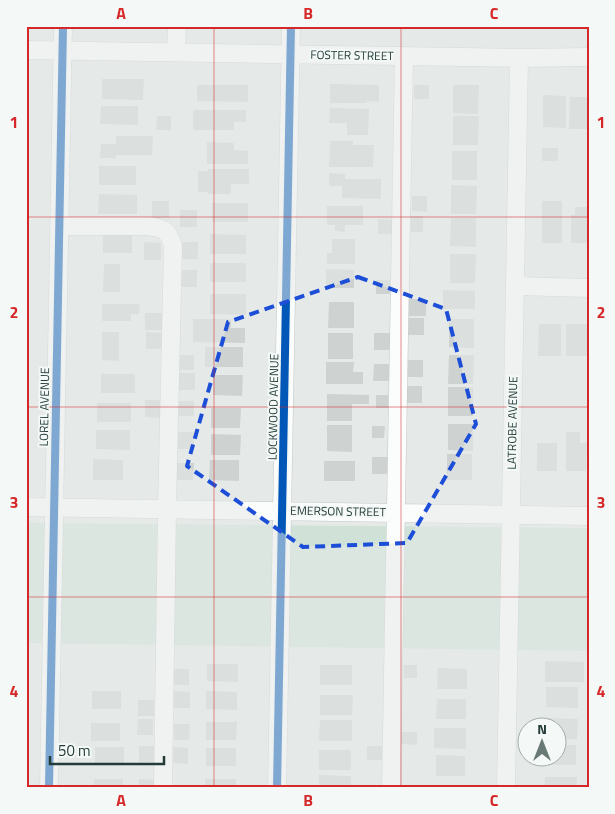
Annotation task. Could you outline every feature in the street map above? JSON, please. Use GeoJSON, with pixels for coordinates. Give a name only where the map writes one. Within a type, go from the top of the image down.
{"type":"FeatureCollection","features":[{"type":"Feature","properties":{"kind":"street","name":"LOREL AVENUE"},"geometry":{"type":"LineString","coordinates":[[49,788],[62,26]]}},
{"type":"Feature","properties":{"kind":"street"},"geometry":{"type":"LineString","coordinates":[[176,52],[177,26]]}},
{"type":"Feature","properties":{"kind":"street","name":"LOCKWOOD AVENUE"},"geometry":{"type":"LineString","coordinates":[[277,788],[291,26]]}},
{"type":"Feature","properties":{"kind":"street","name":"FOSTER STREET"},"geometry":{"type":"LineString","coordinates":[[26,50],[589,58]]}},
{"type":"Feature","properties":{"kind":"street"},"geometry":{"type":"LineString","coordinates":[[391,788],[404,56]]}},
{"type":"Feature","properties":{"kind":"street","name":"LATROBE AVENUE"},"geometry":{"type":"LineString","coordinates":[[506,788],[519,58]]}},
{"type":"Feature","properties":{"kind":"street"},"geometry":{"type":"LineString","coordinates":[[59,226],[148,226],[160,228],[167,231],[173,246],[163,788]]}},
{"type":"Feature","properties":{"kind":"street"},"geometry":{"type":"LineString","coordinates":[[515,286],[589,288]]}},
{"type":"Feature","properties":{"kind":"street","name":"EMERSON STREET"},"geometry":{"type":"LineString","coordinates":[[26,507],[589,516]]}},
{"type":"Feature","properties":{"kind":"highlighted area"},"geometry":{"type":"Polygon","coordinates":[[[358,277],[446,309],[476,424],[407,543],[303,547],[187,466],[228,322],[358,277]]]}},
{"type":"Feature","properties":{"kind":"green space"},"geometry":{"type":"Polygon","coordinates":[[[26,523],[589,528],[589,651],[26,643],[26,523]]]}},
{"type":"Feature","properties":{"kind":"building"},"geometry":{"type":"Polygon","coordinates":[[[102,79],[144,79],[143,100],[102,99],[102,79]]]}},
{"type":"Feature","properties":{"kind":"building"},"geometry":{"type":"Polygon","coordinates":[[[330,84],[379,85],[379,102],[330,103],[330,84]]]}},
{"type":"Feature","properties":{"kind":"building"},"geometry":{"type":"Polygon","coordinates":[[[197,85],[248,85],[248,102],[197,101],[197,85]]]}},
{"type":"Feature","properties":{"kind":"building"},"geometry":{"type":"Polygon","coordinates":[[[414,85],[429,85],[429,99],[414,99],[414,85]]]}},
{"type":"Feature","properties":{"kind":"building"},"geometry":{"type":"Polygon","coordinates":[[[453,85],[479,85],[478,114],[453,113],[453,85]]]}},
{"type":"Feature","properties":{"kind":"building"},"geometry":{"type":"Polygon","coordinates":[[[543,95],[566,96],[566,128],[543,127],[543,95]]]}},
{"type":"Feature","properties":{"kind":"building"},"geometry":{"type":"Polygon","coordinates":[[[570,97],[589,97],[589,129],[569,129],[570,97]]]}},
{"type":"Feature","properties":{"kind":"building"},"geometry":{"type":"Polygon","coordinates":[[[101,106],[138,106],[138,125],[100,124],[101,106]]]}},
{"type":"Feature","properties":{"kind":"building"},"geometry":{"type":"Polygon","coordinates":[[[330,108],[369,109],[368,135],[347,135],[347,123],[329,123],[330,108]]]}},
{"type":"Feature","properties":{"kind":"building"},"geometry":{"type":"Polygon","coordinates":[[[193,110],[246,110],[246,122],[234,122],[234,130],[193,130],[193,110]]]}},
{"type":"Feature","properties":{"kind":"building"},"geometry":{"type":"Polygon","coordinates":[[[157,116],[171,116],[171,130],[156,130],[157,116]]]}},
{"type":"Feature","properties":{"kind":"building"},"geometry":{"type":"Polygon","coordinates":[[[453,116],[479,116],[478,145],[453,145],[453,116]]]}},
{"type":"Feature","properties":{"kind":"building"},"geometry":{"type":"Polygon","coordinates":[[[116,136],[153,136],[152,155],[116,155],[116,158],[100,158],[101,144],[116,144],[116,136]]]}},
{"type":"Feature","properties":{"kind":"building"},"geometry":{"type":"Polygon","coordinates":[[[330,141],[353,141],[353,145],[374,145],[373,167],[329,167],[330,141]]]}},
{"type":"Feature","properties":{"kind":"building"},"geometry":{"type":"Polygon","coordinates":[[[207,142],[234,143],[234,150],[248,151],[248,164],[207,164],[207,142]]]}},
{"type":"Feature","properties":{"kind":"building"},"geometry":{"type":"Polygon","coordinates":[[[542,148],[558,148],[558,161],[542,161],[542,148]]]}},
{"type":"Feature","properties":{"kind":"building"},"geometry":{"type":"Polygon","coordinates":[[[452,151],[477,151],[477,180],[452,180],[452,151]]]}},
{"type":"Feature","properties":{"kind":"building"},"geometry":{"type":"Polygon","coordinates":[[[99,166],[136,166],[136,185],[99,185],[99,166]]]}},
{"type":"Feature","properties":{"kind":"building"},"geometry":{"type":"Polygon","coordinates":[[[208,169],[249,169],[249,184],[231,184],[231,194],[198,192],[198,171],[208,171],[208,169]]]}},
{"type":"Feature","properties":{"kind":"building"},"geometry":{"type":"Polygon","coordinates":[[[329,173],[345,174],[345,179],[381,179],[381,199],[342,198],[342,186],[329,186],[329,173]]]}},
{"type":"Feature","properties":{"kind":"building"},"geometry":{"type":"Polygon","coordinates":[[[451,185],[477,186],[476,214],[451,214],[451,185]]]}},
{"type":"Feature","properties":{"kind":"building"},"geometry":{"type":"Polygon","coordinates":[[[99,194],[137,195],[137,214],[98,214],[99,194]]]}},
{"type":"Feature","properties":{"kind":"building"},"geometry":{"type":"Polygon","coordinates":[[[412,196],[427,196],[427,212],[412,211],[412,196]]]}},
{"type":"Feature","properties":{"kind":"building"},"geometry":{"type":"Polygon","coordinates":[[[152,201],[169,201],[169,218],[152,218],[152,201]]]}},
{"type":"Feature","properties":{"kind":"building"},"geometry":{"type":"Polygon","coordinates":[[[542,201],[562,201],[562,243],[542,243],[542,201]]]}},
{"type":"Feature","properties":{"kind":"building"},"geometry":{"type":"Polygon","coordinates":[[[212,203],[248,203],[248,222],[212,222],[212,203]]]}},
{"type":"Feature","properties":{"kind":"building"},"geometry":{"type":"Polygon","coordinates":[[[327,206],[363,206],[363,225],[345,225],[345,232],[335,231],[335,225],[327,225],[327,206]]]}},
{"type":"Feature","properties":{"kind":"building"},"geometry":{"type":"Polygon","coordinates":[[[575,207],[589,207],[589,243],[571,243],[571,215],[575,215],[575,207]]]}},
{"type":"Feature","properties":{"kind":"building"},"geometry":{"type":"Polygon","coordinates":[[[180,210],[197,210],[197,227],[180,227],[180,210]]]}},
{"type":"Feature","properties":{"kind":"building"},"geometry":{"type":"Polygon","coordinates":[[[411,216],[423,216],[423,232],[411,232],[411,216]]]}},
{"type":"Feature","properties":{"kind":"building"},"geometry":{"type":"Polygon","coordinates":[[[451,218],[476,218],[476,247],[450,246],[451,218]]]}},
{"type":"Feature","properties":{"kind":"building"},"geometry":{"type":"Polygon","coordinates":[[[378,219],[392,220],[392,234],[378,234],[378,219]]]}},
{"type":"Feature","properties":{"kind":"building"},"geometry":{"type":"Polygon","coordinates":[[[210,234],[246,235],[246,254],[210,254],[210,234]]]}},
{"type":"Feature","properties":{"kind":"building"},"geometry":{"type":"Polygon","coordinates":[[[103,235],[132,235],[132,253],[103,253],[103,235]]]}},
{"type":"Feature","properties":{"kind":"building"},"geometry":{"type":"Polygon","coordinates":[[[332,239],[355,239],[355,264],[327,264],[327,253],[332,253],[332,239]]]}},
{"type":"Feature","properties":{"kind":"building"},"geometry":{"type":"Polygon","coordinates":[[[144,242],[161,243],[161,260],[144,260],[144,242]]]}},
{"type":"Feature","properties":{"kind":"building"},"geometry":{"type":"Polygon","coordinates":[[[180,242],[198,242],[198,259],[180,259],[180,242]]]}},
{"type":"Feature","properties":{"kind":"building"},"geometry":{"type":"Polygon","coordinates":[[[450,254],[476,254],[475,283],[450,283],[450,254]]]}},
{"type":"Feature","properties":{"kind":"building"},"geometry":{"type":"Polygon","coordinates":[[[210,263],[246,263],[246,282],[210,282],[210,263]]]}},
{"type":"Feature","properties":{"kind":"building"},"geometry":{"type":"Polygon","coordinates":[[[104,264],[120,264],[120,292],[103,292],[104,264]]]}},
{"type":"Feature","properties":{"kind":"building"},"geometry":{"type":"Polygon","coordinates":[[[326,269],[354,270],[354,288],[326,288],[326,269]]]}},
{"type":"Feature","properties":{"kind":"building"},"geometry":{"type":"Polygon","coordinates":[[[180,270],[197,270],[197,287],[180,287],[180,270]]]}},
{"type":"Feature","properties":{"kind":"building"},"geometry":{"type":"Polygon","coordinates":[[[376,280],[390,280],[390,294],[376,294],[376,280]]]}},
{"type":"Feature","properties":{"kind":"building"},"geometry":{"type":"Polygon","coordinates":[[[443,290],[475,291],[475,309],[443,309],[443,290]]]}},
{"type":"Feature","properties":{"kind":"building"},"geometry":{"type":"Polygon","coordinates":[[[210,294],[246,294],[246,315],[210,314],[210,294]]]}},
{"type":"Feature","properties":{"kind":"building"},"geometry":{"type":"Polygon","coordinates":[[[408,299],[426,299],[426,316],[408,316],[408,299]]]}},
{"type":"Feature","properties":{"kind":"building"},"geometry":{"type":"Polygon","coordinates":[[[329,302],[354,302],[354,328],[328,328],[329,302]]]}},
{"type":"Feature","properties":{"kind":"building"},"geometry":{"type":"Polygon","coordinates":[[[102,304],[140,304],[139,314],[131,314],[131,321],[102,321],[102,304]]]}},
{"type":"Feature","properties":{"kind":"building"},"geometry":{"type":"Polygon","coordinates":[[[145,313],[162,313],[162,330],[145,330],[145,313]]]}},
{"type":"Feature","properties":{"kind":"building"},"geometry":{"type":"Polygon","coordinates":[[[407,318],[424,318],[424,335],[407,335],[407,318]]]}},
{"type":"Feature","properties":{"kind":"building"},"geometry":{"type":"Polygon","coordinates":[[[193,319],[231,319],[231,328],[245,328],[245,343],[193,342],[193,319]]]}},
{"type":"Feature","properties":{"kind":"building"},"geometry":{"type":"Polygon","coordinates":[[[449,319],[474,319],[474,348],[449,347],[449,319]]]}},
{"type":"Feature","properties":{"kind":"building"},"geometry":{"type":"Polygon","coordinates":[[[539,324],[561,324],[561,356],[538,356],[539,324]]]}},
{"type":"Feature","properties":{"kind":"building"},"geometry":{"type":"Polygon","coordinates":[[[566,324],[589,324],[588,356],[566,356],[566,324]]]}},
{"type":"Feature","properties":{"kind":"building"},"geometry":{"type":"Polygon","coordinates":[[[102,332],[119,332],[119,361],[102,360],[102,332]]]}},
{"type":"Feature","properties":{"kind":"building"},"geometry":{"type":"Polygon","coordinates":[[[146,332],[163,333],[163,349],[146,349],[146,332]]]}},
{"type":"Feature","properties":{"kind":"building"},"geometry":{"type":"Polygon","coordinates":[[[328,333],[353,333],[353,359],[328,359],[328,333]]]}},
{"type":"Feature","properties":{"kind":"building"},"geometry":{"type":"Polygon","coordinates":[[[374,333],[391,333],[391,350],[374,350],[374,333]]]}},
{"type":"Feature","properties":{"kind":"building"},"geometry":{"type":"Polygon","coordinates":[[[205,347],[243,347],[243,367],[205,367],[205,347]]]}},
{"type":"Feature","properties":{"kind":"building"},"geometry":{"type":"Polygon","coordinates":[[[179,355],[194,355],[194,370],[179,370],[179,355]]]}},
{"type":"Feature","properties":{"kind":"building"},"geometry":{"type":"Polygon","coordinates":[[[449,355],[474,355],[473,384],[448,384],[449,355]]]}},
{"type":"Feature","properties":{"kind":"building"},"geometry":{"type":"Polygon","coordinates":[[[406,360],[423,360],[423,377],[406,377],[406,360]]]}},
{"type":"Feature","properties":{"kind":"building"},"geometry":{"type":"Polygon","coordinates":[[[326,362],[354,362],[353,372],[363,372],[363,384],[326,384],[326,362]]]}},
{"type":"Feature","properties":{"kind":"building"},"geometry":{"type":"Polygon","coordinates":[[[374,364],[391,364],[391,381],[373,381],[374,364]]]}},
{"type":"Feature","properties":{"kind":"building"},"geometry":{"type":"Polygon","coordinates":[[[178,373],[195,373],[195,390],[178,390],[178,373]]]}},
{"type":"Feature","properties":{"kind":"building"},"geometry":{"type":"Polygon","coordinates":[[[101,374],[135,374],[135,393],[101,393],[101,374]]]}},
{"type":"Feature","properties":{"kind":"building"},"geometry":{"type":"Polygon","coordinates":[[[213,375],[243,375],[242,396],[213,395],[213,375]]]}},
{"type":"Feature","properties":{"kind":"building"},"geometry":{"type":"Polygon","coordinates":[[[405,386],[422,386],[422,403],[405,403],[405,386]]]}},
{"type":"Feature","properties":{"kind":"building"},"geometry":{"type":"Polygon","coordinates":[[[448,387],[473,387],[473,416],[448,416],[448,387]]]}},
{"type":"Feature","properties":{"kind":"building"},"geometry":{"type":"Polygon","coordinates":[[[327,394],[369,395],[369,404],[352,404],[352,421],[327,421],[327,394]]]}},
{"type":"Feature","properties":{"kind":"building"},"geometry":{"type":"Polygon","coordinates":[[[376,395],[388,395],[388,408],[376,408],[376,395]]]}},
{"type":"Feature","properties":{"kind":"building"},"geometry":{"type":"Polygon","coordinates":[[[145,400],[162,400],[162,418],[145,417],[145,400]]]}},
{"type":"Feature","properties":{"kind":"building"},"geometry":{"type":"Polygon","coordinates":[[[178,401],[194,401],[194,416],[178,416],[178,401]]]}},
{"type":"Feature","properties":{"kind":"building"},"geometry":{"type":"Polygon","coordinates":[[[97,403],[131,403],[131,422],[97,422],[97,403]]]}},
{"type":"Feature","properties":{"kind":"building"},"geometry":{"type":"Polygon","coordinates":[[[211,408],[241,408],[240,428],[211,428],[211,408]]]}},
{"type":"Feature","properties":{"kind":"building"},"geometry":{"type":"Polygon","coordinates":[[[448,424],[473,424],[473,451],[448,450],[448,424]]]}},
{"type":"Feature","properties":{"kind":"building"},"geometry":{"type":"Polygon","coordinates":[[[327,425],[352,425],[352,452],[327,451],[327,425]]]}},
{"type":"Feature","properties":{"kind":"building"},"geometry":{"type":"Polygon","coordinates":[[[372,426],[385,426],[384,438],[372,438],[372,426]]]}},
{"type":"Feature","properties":{"kind":"building"},"geometry":{"type":"Polygon","coordinates":[[[96,430],[130,430],[130,450],[96,449],[96,430]]]}},
{"type":"Feature","properties":{"kind":"building"},"geometry":{"type":"Polygon","coordinates":[[[177,432],[194,432],[194,449],[176,449],[177,432]]]}},
{"type":"Feature","properties":{"kind":"building"},"geometry":{"type":"Polygon","coordinates":[[[566,432],[580,432],[580,443],[587,443],[586,471],[566,471],[566,432]]]}},
{"type":"Feature","properties":{"kind":"building"},"geometry":{"type":"Polygon","coordinates":[[[211,434],[241,435],[240,455],[211,455],[211,434]]]}},
{"type":"Feature","properties":{"kind":"building"},"geometry":{"type":"Polygon","coordinates":[[[537,443],[557,443],[557,471],[537,471],[537,443]]]}},
{"type":"Feature","properties":{"kind":"building"},"geometry":{"type":"Polygon","coordinates":[[[447,454],[472,454],[472,480],[447,480],[447,454]]]}},
{"type":"Feature","properties":{"kind":"building"},"geometry":{"type":"Polygon","coordinates":[[[372,457],[390,457],[389,474],[372,474],[372,457]]]}},
{"type":"Feature","properties":{"kind":"building"},"geometry":{"type":"Polygon","coordinates":[[[93,459],[123,460],[123,480],[93,480],[93,459]]]}},
{"type":"Feature","properties":{"kind":"building"},"geometry":{"type":"Polygon","coordinates":[[[210,460],[239,460],[239,481],[209,480],[210,460]]]}},
{"type":"Feature","properties":{"kind":"building"},"geometry":{"type":"Polygon","coordinates":[[[324,461],[355,461],[355,481],[324,481],[324,461]]]}},
{"type":"Feature","properties":{"kind":"building"},"geometry":{"type":"Polygon","coordinates":[[[176,463],[194,463],[193,480],[176,480],[176,463]]]}},
{"type":"Feature","properties":{"kind":"building"},"geometry":{"type":"Polygon","coordinates":[[[545,661],[584,662],[584,682],[545,682],[545,661]]]}},
{"type":"Feature","properties":{"kind":"building"},"geometry":{"type":"Polygon","coordinates":[[[207,664],[238,664],[238,682],[207,681],[207,664]]]}},
{"type":"Feature","properties":{"kind":"building"},"geometry":{"type":"Polygon","coordinates":[[[320,665],[352,665],[352,685],[320,685],[320,665]]]}},
{"type":"Feature","properties":{"kind":"building"},"geometry":{"type":"Polygon","coordinates":[[[404,665],[417,665],[417,678],[404,678],[404,665]]]}},
{"type":"Feature","properties":{"kind":"building"},"geometry":{"type":"Polygon","coordinates":[[[438,668],[467,669],[467,689],[437,689],[438,668]]]}},
{"type":"Feature","properties":{"kind":"building"},"geometry":{"type":"Polygon","coordinates":[[[174,669],[189,669],[189,685],[173,685],[174,669]]]}},
{"type":"Feature","properties":{"kind":"building"},"geometry":{"type":"Polygon","coordinates":[[[546,687],[578,687],[578,708],[546,707],[546,687]]]}},
{"type":"Feature","properties":{"kind":"building"},"geometry":{"type":"Polygon","coordinates":[[[92,691],[121,691],[121,709],[92,709],[92,691]]]}},
{"type":"Feature","properties":{"kind":"building"},"geometry":{"type":"Polygon","coordinates":[[[174,691],[190,692],[190,708],[174,708],[174,691]]]}},
{"type":"Feature","properties":{"kind":"building"},"geometry":{"type":"Polygon","coordinates":[[[206,691],[237,692],[237,710],[206,709],[206,691]]]}},
{"type":"Feature","properties":{"kind":"building"},"geometry":{"type":"Polygon","coordinates":[[[320,695],[353,695],[352,715],[320,715],[320,695]]]}},
{"type":"Feature","properties":{"kind":"building"},"geometry":{"type":"Polygon","coordinates":[[[437,699],[466,699],[466,719],[436,719],[437,699]]]}},
{"type":"Feature","properties":{"kind":"building"},"geometry":{"type":"Polygon","coordinates":[[[138,700],[154,700],[154,716],[138,716],[138,700]]]}},
{"type":"Feature","properties":{"kind":"building"},"geometry":{"type":"Polygon","coordinates":[[[138,719],[153,719],[153,735],[137,735],[138,719]]]}},
{"type":"Feature","properties":{"kind":"building"},"geometry":{"type":"Polygon","coordinates":[[[568,719],[578,719],[577,739],[568,739],[568,719]]]}},
{"type":"Feature","properties":{"kind":"building"},"geometry":{"type":"Polygon","coordinates":[[[320,720],[352,720],[352,741],[319,741],[320,720]]]}},
{"type":"Feature","properties":{"kind":"building"},"geometry":{"type":"Polygon","coordinates":[[[206,722],[237,722],[236,740],[206,740],[206,722]]]}},
{"type":"Feature","properties":{"kind":"building"},"geometry":{"type":"Polygon","coordinates":[[[91,723],[120,723],[120,741],[91,741],[91,723]]]}},
{"type":"Feature","properties":{"kind":"building"},"geometry":{"type":"Polygon","coordinates":[[[174,724],[190,724],[189,740],[174,740],[174,724]]]}},
{"type":"Feature","properties":{"kind":"building"},"geometry":{"type":"Polygon","coordinates":[[[434,728],[466,728],[466,749],[434,748],[434,728]]]}},
{"type":"Feature","properties":{"kind":"building"},"geometry":{"type":"Polygon","coordinates":[[[401,732],[417,732],[417,745],[401,744],[401,732]]]}},
{"type":"Feature","properties":{"kind":"building"},"geometry":{"type":"Polygon","coordinates":[[[568,745],[576,745],[576,765],[568,765],[568,745]]]}},
{"type":"Feature","properties":{"kind":"building"},"geometry":{"type":"Polygon","coordinates":[[[139,746],[155,746],[155,762],[139,762],[139,746]]]}},
{"type":"Feature","properties":{"kind":"building"},"geometry":{"type":"Polygon","coordinates":[[[367,746],[382,746],[382,760],[367,760],[367,746]]]}},
{"type":"Feature","properties":{"kind":"building"},"geometry":{"type":"Polygon","coordinates":[[[95,747],[124,747],[124,765],[95,765],[95,747]]]}},
{"type":"Feature","properties":{"kind":"building"},"geometry":{"type":"Polygon","coordinates":[[[172,747],[188,748],[188,764],[172,763],[172,747]]]}},
{"type":"Feature","properties":{"kind":"building"},"geometry":{"type":"Polygon","coordinates":[[[206,748],[236,748],[236,766],[206,766],[206,748]]]}},
{"type":"Feature","properties":{"kind":"building"},"geometry":{"type":"Polygon","coordinates":[[[319,750],[351,750],[351,770],[319,770],[319,750]]]}},
{"type":"Feature","properties":{"kind":"building"},"geometry":{"type":"Polygon","coordinates":[[[436,755],[465,756],[465,776],[436,776],[436,755]]]}},
{"type":"Feature","properties":{"kind":"building"},"geometry":{"type":"Polygon","coordinates":[[[319,775],[351,776],[351,788],[319,788],[319,775]]]}},
{"type":"Feature","properties":{"kind":"building"},"geometry":{"type":"Polygon","coordinates":[[[545,777],[577,777],[577,788],[544,788],[545,777]]]}},
{"type":"Feature","properties":{"kind":"building"},"geometry":{"type":"Polygon","coordinates":[[[94,779],[123,779],[123,788],[94,788],[94,779]]]}},
{"type":"Feature","properties":{"kind":"building"},"geometry":{"type":"Polygon","coordinates":[[[139,779],[155,780],[155,788],[139,788],[139,779]]]}},
{"type":"Feature","properties":{"kind":"building"},"geometry":{"type":"Polygon","coordinates":[[[205,779],[236,779],[236,788],[205,788],[205,779]]]}},
{"type":"Feature","properties":{"kind":"building"},"geometry":{"type":"Polygon","coordinates":[[[414,785],[427,785],[427,788],[414,788],[414,785]]]}},
{"type":"Feature","properties":{"kind":"cycle path"},"geometry":{"type":"LineString","coordinates":[[49,788],[63,26]]}},
{"type":"Feature","properties":{"kind":"cycle path"},"geometry":{"type":"LineString","coordinates":[[277,788],[291,26]]}}]}
